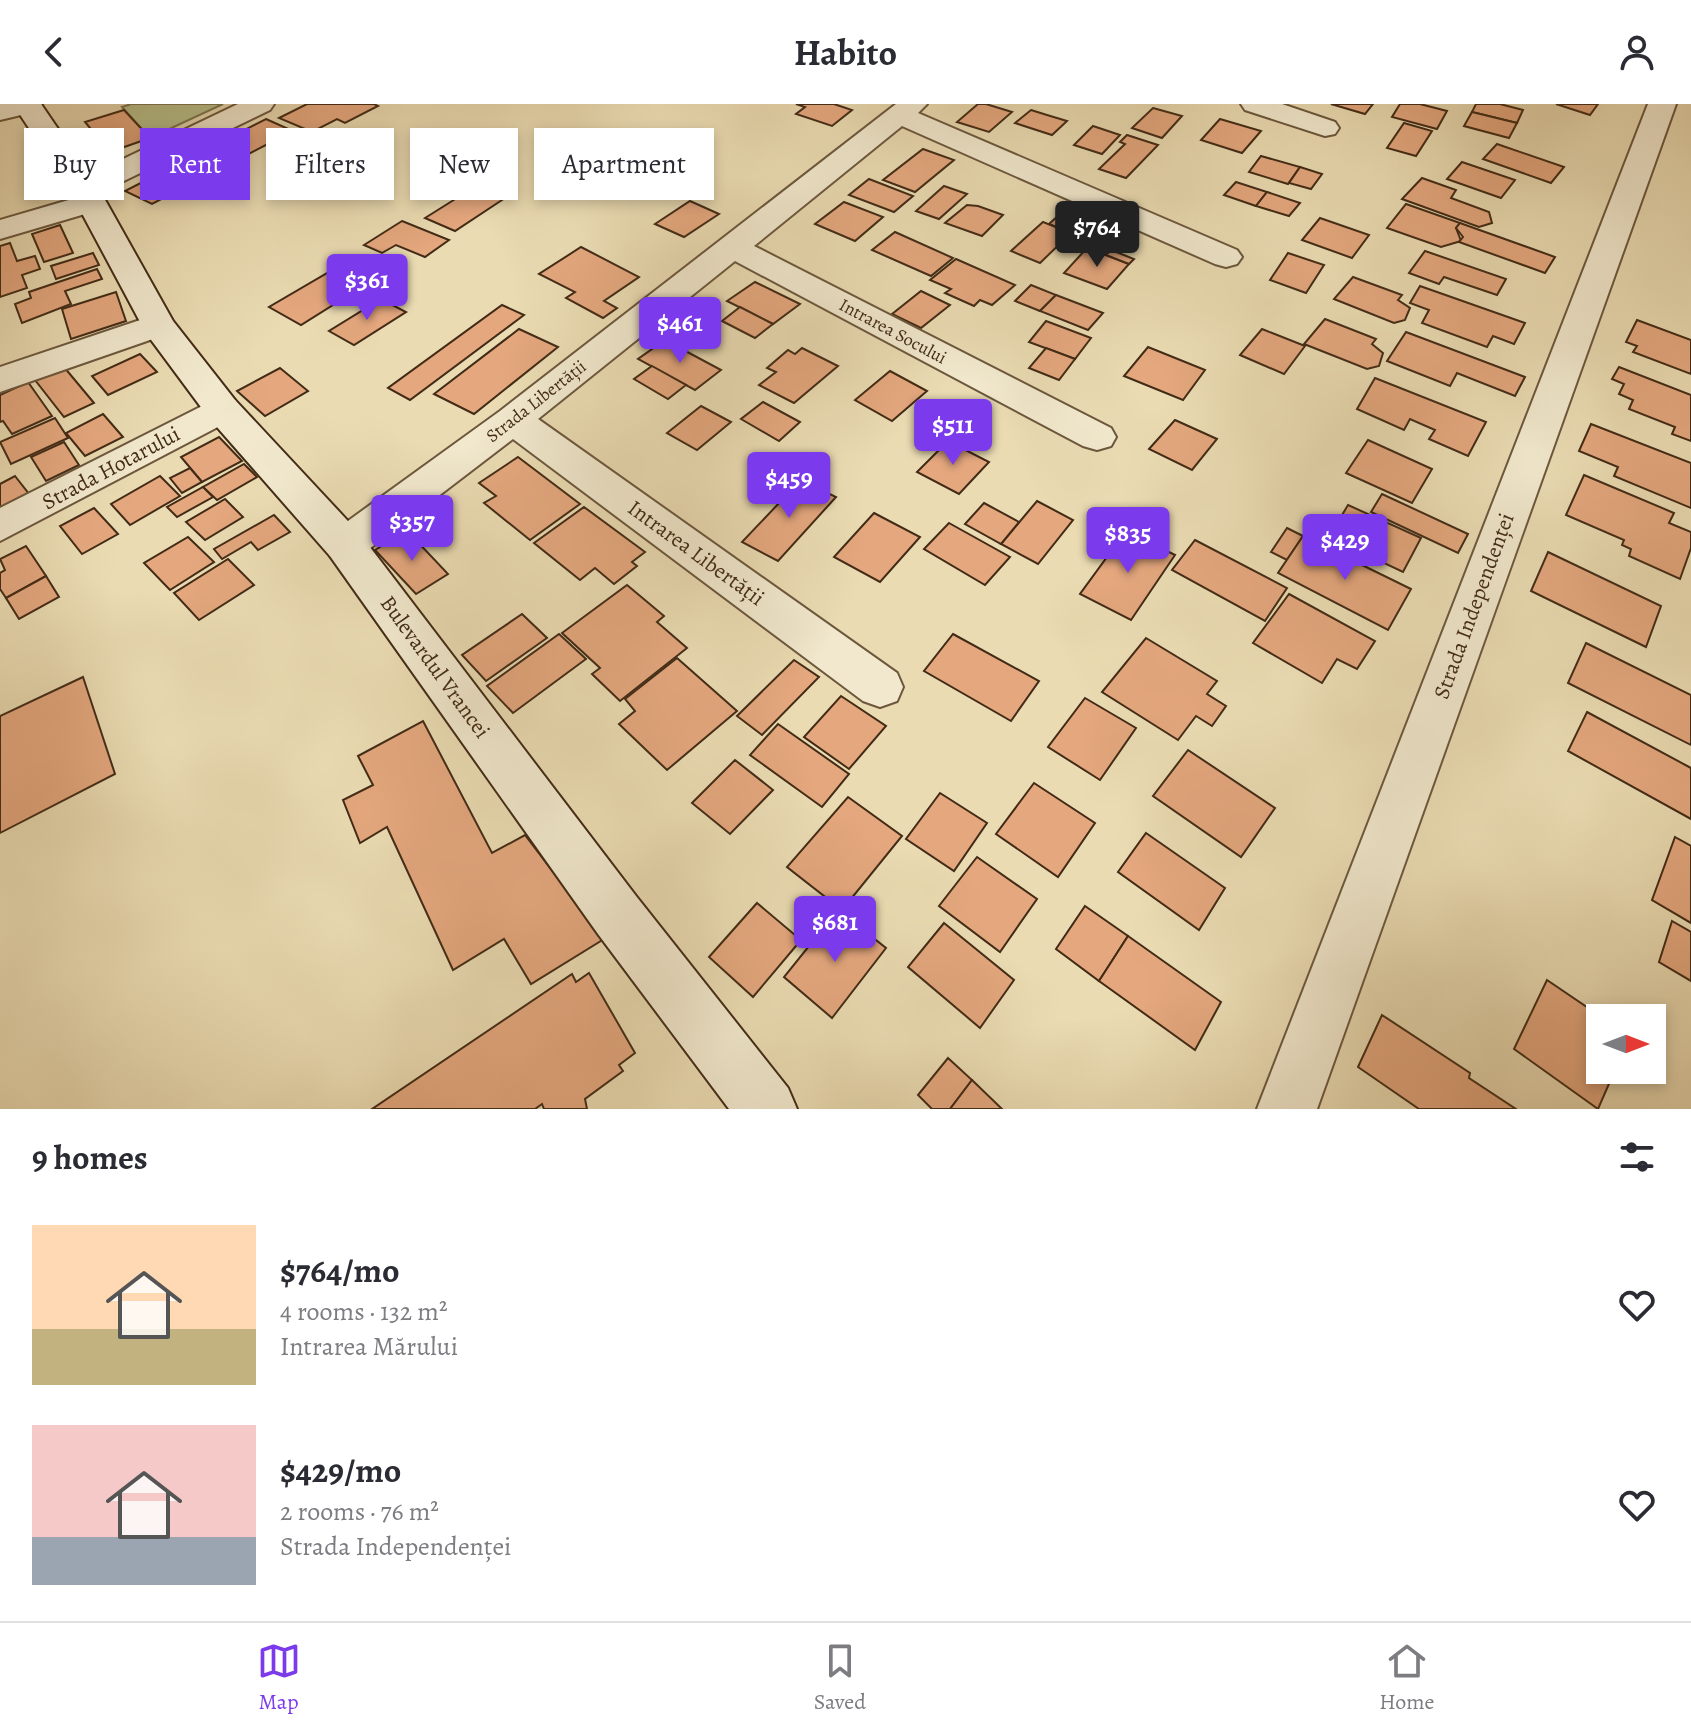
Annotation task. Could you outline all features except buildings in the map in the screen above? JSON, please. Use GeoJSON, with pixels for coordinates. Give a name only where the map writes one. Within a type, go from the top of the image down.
{"type":"FeatureCollection","features":[{"type":"Feature","properties":{"kind":"street"},"geometry":{"type":"LineString","coordinates":[[0,112],[28,104]]}},
{"type":"Feature","properties":{"kind":"street","name":"Bulevardul Vrancei"},"geometry":{"type":"LineString","coordinates":[[28,104],[43,128]]}},
{"type":"Feature","properties":{"kind":"street"},"geometry":{"type":"LineString","coordinates":[[124,176],[260,104]]}},
{"type":"Feature","properties":{"kind":"street"},"geometry":{"type":"LineString","coordinates":[[1255,104],[1325,128]]}},
{"type":"Feature","properties":{"kind":"street","name":"Strada Independenței"},"geometry":{"type":"LineString","coordinates":[[1287,1109],[1662,104]]}},
{"type":"Feature","properties":{"kind":"street"},"geometry":{"type":"LineString","coordinates":[[906,110],[1226,257]]}},
{"type":"Feature","properties":{"kind":"street","name":"Strada Libertății"},"geometry":{"type":"LineString","coordinates":[[345,545],[513,420],[906,110]]}},
{"type":"Feature","properties":{"kind":"street"},"geometry":{"type":"LineString","coordinates":[[0,230],[77,200]]}},
{"type":"Feature","properties":{"kind":"street","name":"Bulevardul Vrancei"},"geometry":{"type":"LineString","coordinates":[[89,200],[158,325],[222,409],[345,545],[617,915],[767,1109]]}},
{"type":"Feature","properties":{"kind":"street","name":"Intrarea Socului"},"geometry":{"type":"LineString","coordinates":[[732,247],[1097,437]]}},
{"type":"Feature","properties":{"kind":"street"},"geometry":{"type":"LineString","coordinates":[[0,380],[158,325]]}},
{"type":"Feature","properties":{"kind":"street","name":"Strada Hotarului"},"geometry":{"type":"LineString","coordinates":[[0,526],[222,409]]}},
{"type":"Feature","properties":{"kind":"street","name":"Intrarea Libertății"},"geometry":{"type":"LineString","coordinates":[[513,420],[880,687]]}},
{"type":"Feature","properties":{"kind":"green space"},"geometry":{"type":"Polygon","coordinates":[[[131,104],[223,104],[171,128],[141,128],[122,107],[131,104]]]}}]}
